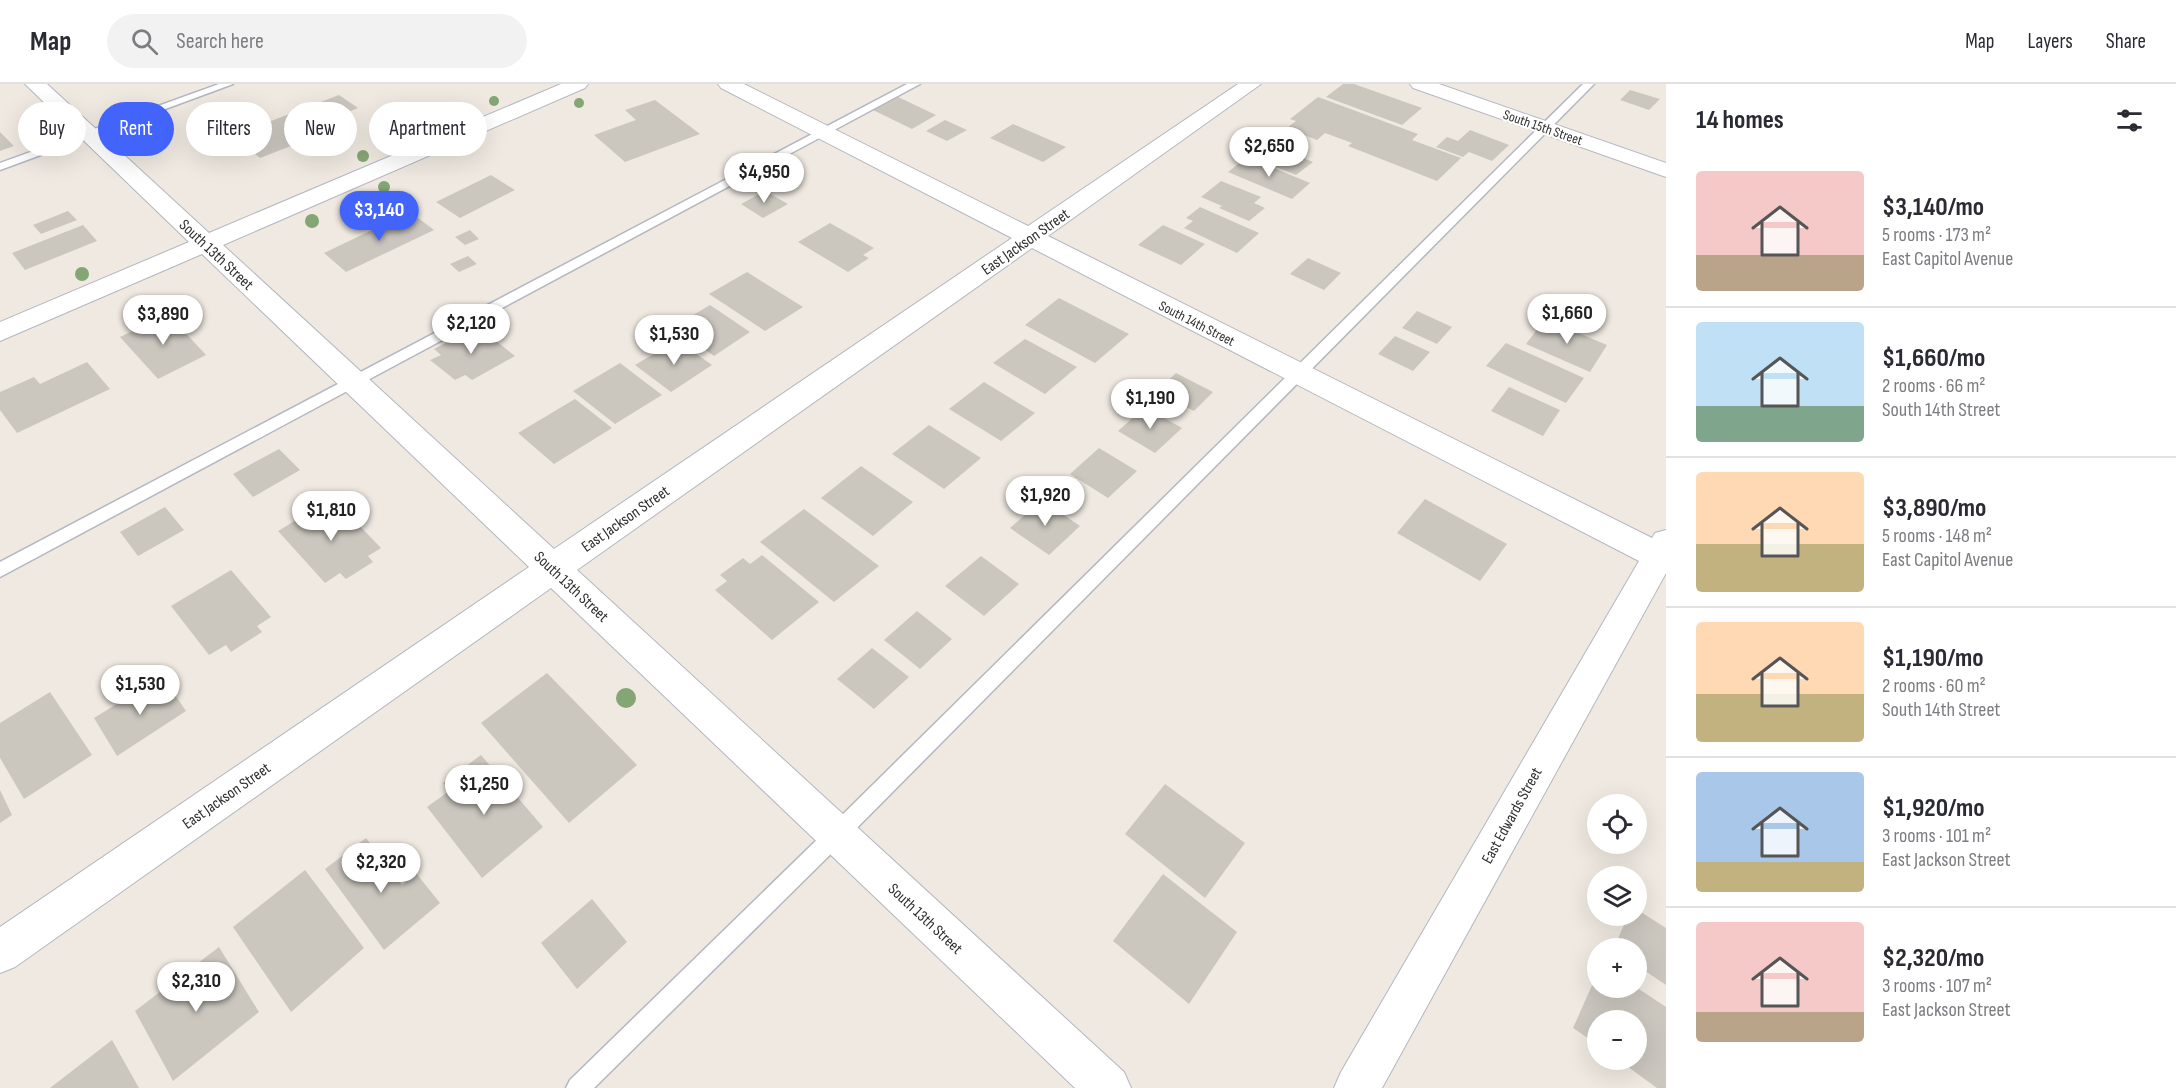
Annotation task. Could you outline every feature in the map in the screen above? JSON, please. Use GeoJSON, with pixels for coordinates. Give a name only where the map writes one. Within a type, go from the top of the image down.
{"type":"FeatureCollection","features":[{"type":"Feature","properties":{"kind":"street","name":"South 13th Street"},"geometry":{"type":"LineString","coordinates":[[35,84],[1108,1088]]}},
{"type":"Feature","properties":{"kind":"street"},"geometry":{"type":"LineString","coordinates":[[0,332],[578,84]]}},
{"type":"Feature","properties":{"kind":"street","name":"South 14th Street"},"geometry":{"type":"LineString","coordinates":[[728,84],[1297,375],[1663,552]]}},
{"type":"Feature","properties":{"kind":"street","name":"East Jackson Street"},"geometry":{"type":"LineString","coordinates":[[0,952],[1251,84]]}},
{"type":"Feature","properties":{"kind":"street","name":"South 15th Street"},"geometry":{"type":"LineString","coordinates":[[1420,84],[1666,170]]}},
{"type":"Feature","properties":{"kind":"street","name":"East Edwards Street"},"geometry":{"type":"LineString","coordinates":[[1357,1088],[1663,552]]}},
{"type":"Feature","properties":{"kind":"lane"},"geometry":{"type":"LineString","coordinates":[[0,167],[228,84]]}},
{"type":"Feature","properties":{"kind":"lane"},"geometry":{"type":"LineString","coordinates":[[0,570],[915,84]]}},
{"type":"Feature","properties":{"kind":"lane"},"geometry":{"type":"LineString","coordinates":[[578,1088],[837,834],[1589,84]]}},
{"type":"Feature","properties":{"kind":"building"},"geometry":{"type":"Polygon","coordinates":[[[1343,84],[1354,84],[1422,108],[1402,125],[1326,97],[1343,84]]]}},
{"type":"Feature","properties":{"kind":"building"},"geometry":{"type":"Polygon","coordinates":[[[1630,90],[1660,99],[1649,110],[1620,100],[1630,90]]]}},
{"type":"Feature","properties":{"kind":"building"},"geometry":{"type":"Polygon","coordinates":[[[339,95],[349,102],[321,102],[339,95]]]}},
{"type":"Feature","properties":{"kind":"building"},"geometry":{"type":"Polygon","coordinates":[[[898,97],[936,115],[912,129],[873,110],[898,97]]]}},
{"type":"Feature","properties":{"kind":"building"},"geometry":{"type":"Polygon","coordinates":[[[1318,97],[1418,134],[1412,140],[1461,158],[1437,181],[1348,146],[1352,143],[1325,133],[1317,140],[1287,128],[1296,121],[1290,119],[1318,97]]]}},
{"type":"Feature","properties":{"kind":"building"},"geometry":{"type":"Polygon","coordinates":[[[655,100],[700,134],[625,162],[594,135],[636,120],[625,110],[655,100]]]}},
{"type":"Feature","properties":{"kind":"building"},"geometry":{"type":"Polygon","coordinates":[[[284,116],[284,149],[272,153],[272,121],[284,116]]]}},
{"type":"Feature","properties":{"kind":"building"},"geometry":{"type":"Polygon","coordinates":[[[945,120],[967,130],[947,141],[926,131],[945,120]]]}},
{"type":"Feature","properties":{"kind":"building"},"geometry":{"type":"Polygon","coordinates":[[[1013,124],[1066,147],[1043,162],[990,138],[1013,124]]]}},
{"type":"Feature","properties":{"kind":"building"},"geometry":{"type":"Polygon","coordinates":[[[1470,130],[1509,145],[1492,161],[1469,152],[1463,157],[1436,147],[1447,137],[1458,141],[1470,130]]]}},
{"type":"Feature","properties":{"kind":"building"},"geometry":{"type":"Polygon","coordinates":[[[0,132],[14,146],[0,151],[0,132]]]}},
{"type":"Feature","properties":{"kind":"building"},"geometry":{"type":"Polygon","coordinates":[[[1267,143],[1313,162],[1296,175],[1249,156],[1267,143]]]}},
{"type":"Feature","properties":{"kind":"building"},"geometry":{"type":"Polygon","coordinates":[[[1247,157],[1310,183],[1292,199],[1228,172],[1247,157]]]}},
{"type":"Feature","properties":{"kind":"building"},"geometry":{"type":"Polygon","coordinates":[[[491,175],[515,190],[460,218],[436,202],[491,175]]]}},
{"type":"Feature","properties":{"kind":"building"},"geometry":{"type":"Polygon","coordinates":[[[1221,181],[1261,197],[1254,203],[1265,208],[1249,221],[1201,197],[1221,181]]]}},
{"type":"Feature","properties":{"kind":"building"},"geometry":{"type":"Polygon","coordinates":[[[765,191],[788,204],[763,218],[741,204],[765,191]]]}},
{"type":"Feature","properties":{"kind":"building"},"geometry":{"type":"Polygon","coordinates":[[[1200,207],[1259,233],[1237,253],[1184,228],[1193,221],[1186,218],[1200,207]]]}},
{"type":"Feature","properties":{"kind":"building"},"geometry":{"type":"Polygon","coordinates":[[[68,211],[77,220],[41,234],[33,225],[68,211]]]}},
{"type":"Feature","properties":{"kind":"building"},"geometry":{"type":"Polygon","coordinates":[[[410,212],[434,230],[346,272],[324,253],[410,212]]]}},
{"type":"Feature","properties":{"kind":"building"},"geometry":{"type":"Polygon","coordinates":[[[830,223],[874,248],[863,255],[869,258],[848,272],[798,242],[830,223]]]}},
{"type":"Feature","properties":{"kind":"building"},"geometry":{"type":"Polygon","coordinates":[[[83,225],[97,241],[25,270],[12,253],[83,225]]]}},
{"type":"Feature","properties":{"kind":"building"},"geometry":{"type":"Polygon","coordinates":[[[1163,225],[1205,244],[1181,265],[1138,245],[1163,225]]]}},
{"type":"Feature","properties":{"kind":"building"},"geometry":{"type":"Polygon","coordinates":[[[470,230],[479,239],[465,245],[455,237],[470,230]]]}},
{"type":"Feature","properties":{"kind":"building"},"geometry":{"type":"Polygon","coordinates":[[[468,256],[477,264],[459,272],[450,264],[468,256]]]}},
{"type":"Feature","properties":{"kind":"building"},"geometry":{"type":"Polygon","coordinates":[[[1308,258],[1341,273],[1324,290],[1290,274],[1308,258]]]}},
{"type":"Feature","properties":{"kind":"building"},"geometry":{"type":"Polygon","coordinates":[[[747,272],[803,307],[765,331],[709,294],[747,272]]]}},
{"type":"Feature","properties":{"kind":"building"},"geometry":{"type":"Polygon","coordinates":[[[1059,298],[1129,334],[1095,363],[1025,325],[1059,298]]]}},
{"type":"Feature","properties":{"kind":"building"},"geometry":{"type":"Polygon","coordinates":[[[710,305],[750,332],[714,356],[673,327],[710,305]]]}},
{"type":"Feature","properties":{"kind":"building"},"geometry":{"type":"Polygon","coordinates":[[[1417,311],[1452,327],[1437,344],[1402,328],[1417,311]]]}},
{"type":"Feature","properties":{"kind":"building"},"geometry":{"type":"Polygon","coordinates":[[[168,314],[206,355],[158,379],[120,337],[168,314]]]}},
{"type":"Feature","properties":{"kind":"building"},"geometry":{"type":"Polygon","coordinates":[[[1545,319],[1607,345],[1590,372],[1526,344],[1545,319]]]}},
{"type":"Feature","properties":{"kind":"building"},"geometry":{"type":"Polygon","coordinates":[[[477,326],[515,356],[472,380],[465,375],[455,380],[430,360],[441,355],[434,349],[477,326]]]}},
{"type":"Feature","properties":{"kind":"building"},"geometry":{"type":"Polygon","coordinates":[[[1395,336],[1430,352],[1413,371],[1378,354],[1395,336]]]}},
{"type":"Feature","properties":{"kind":"building"},"geometry":{"type":"Polygon","coordinates":[[[1025,339],[1077,367],[1045,394],[993,363],[1025,339]]]}},
{"type":"Feature","properties":{"kind":"building"},"geometry":{"type":"Polygon","coordinates":[[[677,340],[712,365],[671,392],[635,365],[677,340]]]}},
{"type":"Feature","properties":{"kind":"building"},"geometry":{"type":"Polygon","coordinates":[[[1506,343],[1584,378],[1566,403],[1486,366],[1506,343]]]}},
{"type":"Feature","properties":{"kind":"building"},"geometry":{"type":"Polygon","coordinates":[[[87,362],[110,389],[17,433],[0,410],[0,392],[34,377],[40,384],[87,362]]]}},
{"type":"Feature","properties":{"kind":"building"},"geometry":{"type":"Polygon","coordinates":[[[620,363],[662,395],[615,424],[573,391],[620,363]]]}},
{"type":"Feature","properties":{"kind":"building"},"geometry":{"type":"Polygon","coordinates":[[[1176,373],[1213,392],[1194,411],[1157,392],[1176,373]]]}},
{"type":"Feature","properties":{"kind":"building"},"geometry":{"type":"Polygon","coordinates":[[[984,382],[1035,413],[1001,441],[949,409],[984,382]]]}},
{"type":"Feature","properties":{"kind":"building"},"geometry":{"type":"Polygon","coordinates":[[[1509,387],[1560,410],[1543,436],[1491,411],[1509,387]]]}},
{"type":"Feature","properties":{"kind":"building"},"geometry":{"type":"Polygon","coordinates":[[[575,399],[612,428],[554,464],[518,433],[575,399]]]}},
{"type":"Feature","properties":{"kind":"building"},"geometry":{"type":"Polygon","coordinates":[[[1145,407],[1182,428],[1155,453],[1118,431],[1145,407]]]}},
{"type":"Feature","properties":{"kind":"building"},"geometry":{"type":"Polygon","coordinates":[[[929,425],[981,458],[944,489],[892,454],[929,425]]]}},
{"type":"Feature","properties":{"kind":"building"},"geometry":{"type":"Polygon","coordinates":[[[1099,448],[1137,471],[1108,498],[1070,474],[1099,448]]]}},
{"type":"Feature","properties":{"kind":"building"},"geometry":{"type":"Polygon","coordinates":[[[279,449],[300,470],[253,497],[233,474],[279,449]]]}},
{"type":"Feature","properties":{"kind":"building"},"geometry":{"type":"Polygon","coordinates":[[[861,466],[913,502],[873,536],[821,498],[861,466]]]}},
{"type":"Feature","properties":{"kind":"building"},"geometry":{"type":"Polygon","coordinates":[[[333,498],[381,548],[368,556],[373,562],[346,579],[340,573],[325,583],[278,531],[333,498]]]}},
{"type":"Feature","properties":{"kind":"building"},"geometry":{"type":"Polygon","coordinates":[[[1425,499],[1507,544],[1480,581],[1397,533],[1425,499]]]}},
{"type":"Feature","properties":{"kind":"building"},"geometry":{"type":"Polygon","coordinates":[[[1042,500],[1080,526],[1049,555],[1010,528],[1042,500]]]}},
{"type":"Feature","properties":{"kind":"building"},"geometry":{"type":"Polygon","coordinates":[[[165,507],[184,530],[138,556],[120,532],[165,507]]]}},
{"type":"Feature","properties":{"kind":"building"},"geometry":{"type":"Polygon","coordinates":[[[804,509],[879,566],[834,602],[760,542],[804,509]]]}},
{"type":"Feature","properties":{"kind":"building"},"geometry":{"type":"Polygon","coordinates":[[[762,555],[819,602],[772,640],[715,590],[727,581],[720,575],[743,558],[750,564],[762,555]]]}},
{"type":"Feature","properties":{"kind":"building"},"geometry":{"type":"Polygon","coordinates":[[[981,556],[1019,584],[984,616],[945,586],[981,556]]]}},
{"type":"Feature","properties":{"kind":"building"},"geometry":{"type":"Polygon","coordinates":[[[231,570],[271,617],[257,626],[262,632],[231,652],[226,645],[209,655],[171,606],[231,570]]]}},
{"type":"Feature","properties":{"kind":"building"},"geometry":{"type":"Polygon","coordinates":[[[917,611],[952,639],[920,669],[884,640],[917,611]]]}},
{"type":"Feature","properties":{"kind":"building"},"geometry":{"type":"Polygon","coordinates":[[[872,648],[909,677],[874,709],[837,679],[872,648]]]}},
{"type":"Feature","properties":{"kind":"building"},"geometry":{"type":"Polygon","coordinates":[[[547,673],[637,765],[569,823],[481,723],[547,673]]]}},
{"type":"Feature","properties":{"kind":"building"},"geometry":{"type":"Polygon","coordinates":[[[162,676],[186,711],[117,756],[94,718],[162,676]]]}},
{"type":"Feature","properties":{"kind":"building"},"geometry":{"type":"Polygon","coordinates":[[[50,692],[92,755],[24,799],[0,758],[0,723],[50,692]]]}},
{"type":"Feature","properties":{"kind":"building"},"geometry":{"type":"Polygon","coordinates":[[[481,755],[543,827],[482,878],[427,807],[449,791],[443,783],[481,755]]]}},
{"type":"Feature","properties":{"kind":"building"},"geometry":{"type":"Polygon","coordinates":[[[1165,784],[1245,843],[1205,898],[1125,834],[1165,784]]]}},
{"type":"Feature","properties":{"kind":"building"},"geometry":{"type":"Polygon","coordinates":[[[0,790],[12,815],[0,823],[0,790]]]}},
{"type":"Feature","properties":{"kind":"building"},"geometry":{"type":"Polygon","coordinates":[[[366,838],[402,885],[416,873],[440,903],[384,950],[325,869],[366,838]]]}},
{"type":"Feature","properties":{"kind":"building"},"geometry":{"type":"Polygon","coordinates":[[[305,870],[364,948],[291,1012],[233,927],[305,870]]]}},
{"type":"Feature","properties":{"kind":"building"},"geometry":{"type":"Polygon","coordinates":[[[1163,874],[1237,932],[1189,1004],[1113,941],[1163,874]]]}},
{"type":"Feature","properties":{"kind":"building"},"geometry":{"type":"Polygon","coordinates":[[[592,899],[627,942],[577,989],[541,943],[592,899]]]}},
{"type":"Feature","properties":{"kind":"building"},"geometry":{"type":"Polygon","coordinates":[[[1647,916],[1666,928],[1666,985],[1647,972],[1647,938],[1618,938],[1623,926],[1647,926],[1647,916]]]}},
{"type":"Feature","properties":{"kind":"building"},"geometry":{"type":"Polygon","coordinates":[[[219,947],[259,1012],[173,1081],[135,1011],[219,947]]]}},
{"type":"Feature","properties":{"kind":"building"},"geometry":{"type":"Polygon","coordinates":[[[1647,994],[1666,1007],[1666,1088],[1657,1088],[1632,1070],[1647,1070],[1647,1010],[1587,1010],[1587,1038],[1573,1028],[1587,997],[1647,998],[1647,994]]]}},
{"type":"Feature","properties":{"kind":"building"},"geometry":{"type":"Polygon","coordinates":[[[112,1040],[139,1088],[50,1088],[112,1040]]]}}]}
